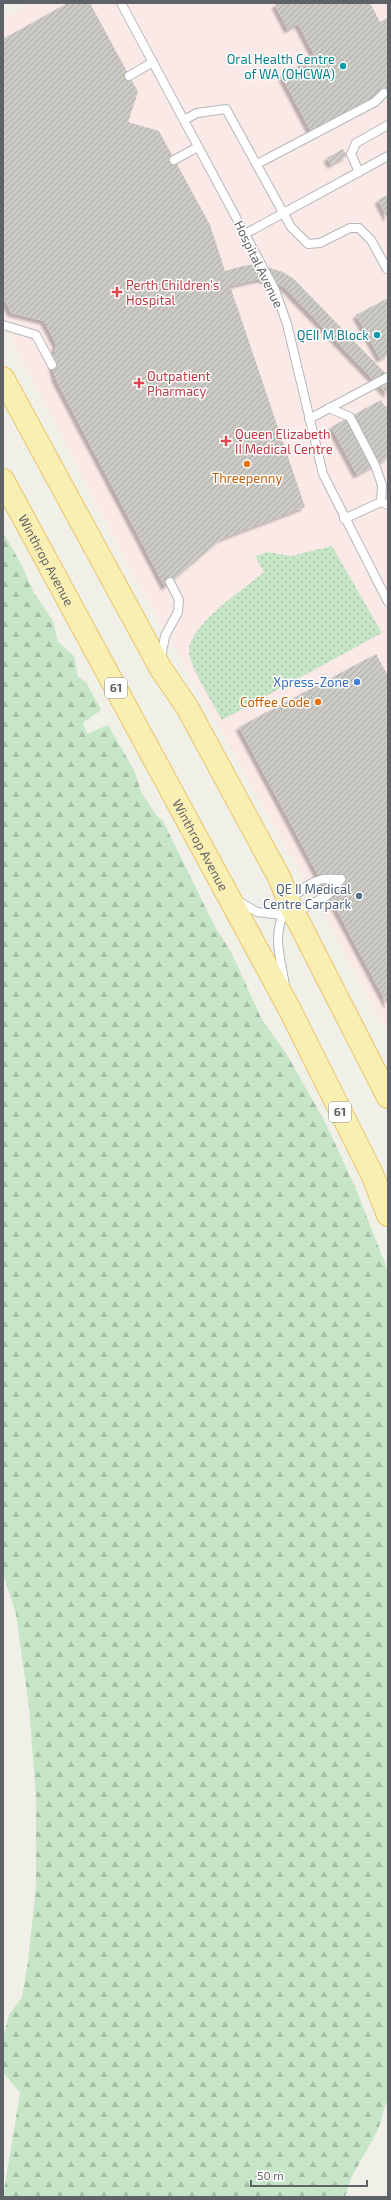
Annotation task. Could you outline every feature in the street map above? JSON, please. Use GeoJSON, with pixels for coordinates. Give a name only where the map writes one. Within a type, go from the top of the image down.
{"type":"FeatureCollection","features":[{"type":"Feature","properties":{"kind":"main road"},"geometry":{"type":"LineString","coordinates":[[3,378],[161,669],[187,707],[280,878],[388,1097]]}},
{"type":"Feature","properties":{"kind":"main road","name":"Winthrop Avenue"},"geometry":{"type":"LineString","coordinates":[[3,480],[290,1010],[372,1174],[388,1215]]}},
{"type":"Feature","properties":{"kind":"lane","name":"Hospital Avenue"},"geometry":{"type":"LineString","coordinates":[[122,4],[275,290],[287,324],[323,474],[344,519],[388,602]]}},
{"type":"Feature","properties":{"kind":"lane"},"geometry":{"type":"LineString","coordinates":[[129,76],[153,62]]}},
{"type":"Feature","properties":{"kind":"lane"},"geometry":{"type":"LineString","coordinates":[[257,164],[375,102],[384,93]]}},
{"type":"Feature","properties":{"kind":"lane"},"geometry":{"type":"LineString","coordinates":[[184,120],[197,113],[226,108],[291,227],[308,244],[320,243],[350,228],[360,228],[371,240],[386,269],[388,268]]}},
{"type":"Feature","properties":{"kind":"lane"},"geometry":{"type":"LineString","coordinates":[[359,172],[351,154],[356,143],[388,125]]}},
{"type":"Feature","properties":{"kind":"lane"},"geometry":{"type":"LineString","coordinates":[[174,160],[198,147]]}},
{"type":"Feature","properties":{"kind":"lane"},"geometry":{"type":"LineString","coordinates":[[245,234],[388,156]]}},
{"type":"Feature","properties":{"kind":"lane"},"geometry":{"type":"LineString","coordinates":[[3,325],[36,335],[52,365]]}},
{"type":"Feature","properties":{"kind":"lane"},"geometry":{"type":"LineString","coordinates":[[309,419],[388,376]]}},
{"type":"Feature","properties":{"kind":"lane"},"geometry":{"type":"LineString","coordinates":[[329,408],[350,417],[378,472],[382,485],[384,503],[344,519]]}},
{"type":"Feature","properties":{"kind":"lane"},"geometry":{"type":"LineString","coordinates":[[161,669],[161,653],[165,636],[178,612],[180,600],[170,582]]}},
{"type":"Feature","properties":{"kind":"lane"},"geometry":{"type":"LineString","coordinates":[[228,896],[257,912],[292,905],[328,895],[341,878],[320,880],[292,905],[278,941],[290,1010]]}},
{"type":"Feature","properties":{"kind":"shaded area","name":"Queen Elizabeth II Medical Centre"},"geometry":{"type":"Polygon","coordinates":[[[32,3],[388,3],[388,1034],[333,931],[125,559],[3,322],[3,19],[32,3]]]}},
{"type":"Feature","properties":{"kind":"green space"},"geometry":{"type":"Polygon","coordinates":[[[3,532],[23,568],[34,593],[53,621],[58,642],[74,656],[78,677],[86,682],[101,710],[83,723],[87,734],[108,725],[135,772],[141,792],[156,815],[163,821],[214,925],[232,954],[261,1018],[286,1053],[325,1122],[356,1189],[388,1271],[388,2097],[378,2130],[351,2178],[345,2197],[3,2197],[20,2093],[3,2072],[3,2039],[9,2015],[22,1997],[28,1962],[36,1887],[36,1797],[29,1707],[16,1614],[3,1573],[3,532]]]}},
{"type":"Feature","properties":{"kind":"green space"},"geometry":{"type":"Polygon","coordinates":[[[332,546],[382,633],[222,720],[197,675],[190,657],[189,650],[198,629],[220,607],[264,572],[255,556],[268,552],[291,556],[332,546]]]}},
{"type":"Feature","properties":{"kind":"building","name":"Perth Children's Hospital"},"geometry":{"type":"Polygon","coordinates":[[[68,3],[90,3],[138,92],[128,122],[159,131],[210,225],[225,271],[257,264],[283,272],[294,279],[385,373],[388,374],[388,395],[285,288],[278,284],[260,279],[230,286],[305,507],[221,539],[165,587],[56,380],[52,365],[56,344],[44,321],[11,313],[3,297],[3,39],[68,3]]]}},
{"type":"Feature","properties":{"kind":"building","name":"Oral Health Centre of WA (OHCWA)"},"geometry":{"type":"Polygon","coordinates":[[[278,3],[370,3],[380,22],[387,18],[388,20],[388,91],[311,132],[281,75],[315,57],[298,24],[288,30],[275,5],[278,3]]]}},
{"type":"Feature","properties":{"kind":"building"},"geometry":{"type":"Polygon","coordinates":[[[343,149],[347,156],[331,165],[327,158],[343,149]]]}},
{"type":"Feature","properties":{"kind":"building"},"geometry":{"type":"Polygon","coordinates":[[[388,195],[388,220],[378,200],[388,195]]]}},
{"type":"Feature","properties":{"kind":"building","name":"QEII M Block"},"geometry":{"type":"Polygon","coordinates":[[[388,298],[388,355],[380,359],[356,315],[388,298]]]}},
{"type":"Feature","properties":{"kind":"building"},"geometry":{"type":"Polygon","coordinates":[[[381,400],[385,407],[388,405],[388,458],[357,475],[331,427],[381,400]]]}},
{"type":"Feature","properties":{"kind":"building","name":"QE II Medical Centre Carpark"},"geometry":{"type":"Polygon","coordinates":[[[376,654],[388,676],[388,1006],[239,727],[376,654]]]}},
{"type":"Feature","properties":{"kind":"place","name":"Oral Health Centre of WA (OHCWA)"},"geometry":{"type":"Point","coordinates":[343,66]}},
{"type":"Feature","properties":{"kind":"place","name":"Perth Children's Hospital"},"geometry":{"type":"Point","coordinates":[117,292]}},
{"type":"Feature","properties":{"kind":"place","name":"QEII M Block"},"geometry":{"type":"Point","coordinates":[377,335]}},
{"type":"Feature","properties":{"kind":"place","name":"Outpatient Pharmacy"},"geometry":{"type":"Point","coordinates":[139,383]}},
{"type":"Feature","properties":{"kind":"place","name":"Queen Elizabeth II Medical Centre"},"geometry":{"type":"Point","coordinates":[226,441]}},
{"type":"Feature","properties":{"kind":"place","name":"Threepenny"},"geometry":{"type":"Point","coordinates":[247,464]}},
{"type":"Feature","properties":{"kind":"place","name":"Xpress-Zone"},"geometry":{"type":"Point","coordinates":[357,682]}},
{"type":"Feature","properties":{"kind":"place","name":"Coffee Code"},"geometry":{"type":"Point","coordinates":[318,702]}},
{"type":"Feature","properties":{"kind":"place","name":"QE II Medical Centre Carpark"},"geometry":{"type":"Point","coordinates":[359,896]}}]}
